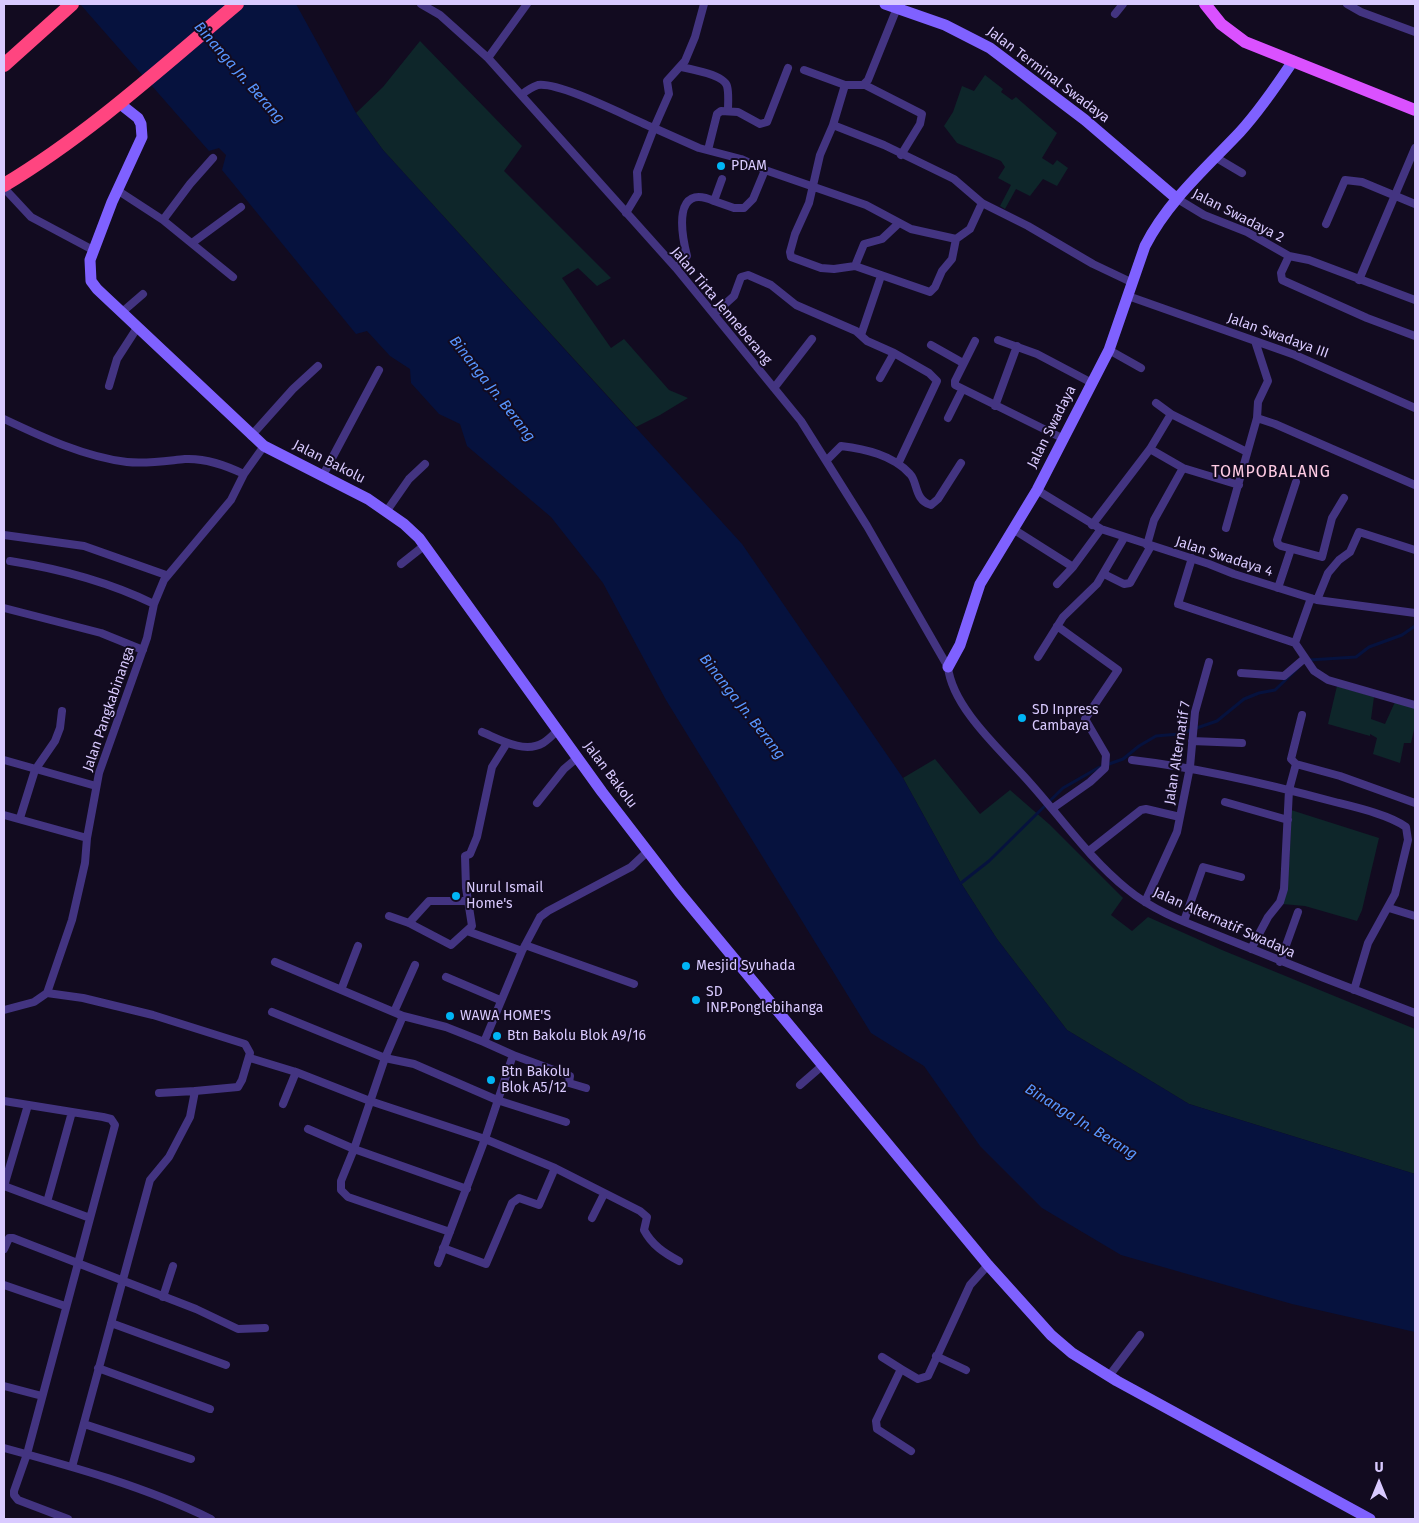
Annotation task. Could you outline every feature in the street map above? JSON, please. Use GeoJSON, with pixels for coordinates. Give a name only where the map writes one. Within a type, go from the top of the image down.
{"type":"FeatureCollection","features":[{"type":"Feature","properties":{"kind":"highway"},"geometry":{"type":"LineString","coordinates":[[4,65],[72,4]]}},
{"type":"Feature","properties":{"kind":"highway"},"geometry":{"type":"LineString","coordinates":[[4,186],[47,159],[123,100],[237,4]]}},
{"type":"Feature","properties":{"kind":"main road"},"geometry":{"type":"LineString","coordinates":[[1205,4],[1221,24],[1233,34],[1261,49],[1415,110]]}},
{"type":"Feature","properties":{"kind":"main road","name":"Jalan Terminal Swadaya"},"geometry":{"type":"LineString","coordinates":[[891,5],[946,25],[990,48],[1085,120],[1176,198]]}},
{"type":"Feature","properties":{"kind":"main road","name":"Jalan Swadaya"},"geometry":{"type":"LineString","coordinates":[[948,667],[960,645],[980,584],[1036,490],[1109,350],[1145,246],[1176,198],[1262,106],[1294,61]]}},
{"type":"Feature","properties":{"kind":"main road","name":"Jalan Bakolu"},"geometry":{"type":"LineString","coordinates":[[123,100],[138,118],[142,130],[140,144],[89,249],[89,268],[91,281],[121,313],[134,332],[251,436],[260,451],[368,499],[412,531],[421,549],[558,730],[647,852],[713,935],[820,1068],[987,1266],[1059,1343],[1109,1376],[1370,1519]]}},
{"type":"Feature","properties":{"kind":"street","name":"Jalan Tirta Jenneberang"},"geometry":{"type":"LineString","coordinates":[[421,4],[440,15],[488,58],[676,268],[801,421],[827,460],[948,667]]}},
{"type":"Feature","properties":{"kind":"street"},"geometry":{"type":"LineString","coordinates":[[488,58],[527,4]]}},
{"type":"Feature","properties":{"kind":"street"},"geometry":{"type":"LineString","coordinates":[[626,213],[639,189],[637,172],[669,94],[667,81],[669,76],[681,66],[695,37],[704,4]]}},
{"type":"Feature","properties":{"kind":"street"},"geometry":{"type":"LineString","coordinates":[[1115,14],[1123,4]]}},
{"type":"Feature","properties":{"kind":"street"},"geometry":{"type":"LineString","coordinates":[[1347,4],[1361,12],[1415,32]]}},
{"type":"Feature","properties":{"kind":"street"},"geometry":{"type":"LineString","coordinates":[[865,85],[891,5]]}},
{"type":"Feature","properties":{"kind":"street"},"geometry":{"type":"LineString","coordinates":[[681,66],[708,74],[725,82],[728,87],[728,110]]}},
{"type":"Feature","properties":{"kind":"street"},"geometry":{"type":"LineString","coordinates":[[708,150],[717,114],[721,110],[728,110],[764,124],[776,102],[788,68]]}},
{"type":"Feature","properties":{"kind":"street"},"geometry":{"type":"LineString","coordinates":[[804,70],[845,85],[865,85],[922,114],[920,124],[901,155]]}},
{"type":"Feature","properties":{"kind":"street"},"geometry":{"type":"LineString","coordinates":[[845,85],[833,125],[820,155],[806,214],[795,234],[790,255],[821,268],[834,269],[855,266],[930,292],[952,258],[956,239],[970,229],[982,202]]}},
{"type":"Feature","properties":{"kind":"street"},"geometry":{"type":"LineString","coordinates":[[521,95],[533,87],[547,86],[587,98],[613,111],[708,150],[741,159],[764,170],[879,211],[911,229],[956,239]]}},
{"type":"Feature","properties":{"kind":"street"},"geometry":{"type":"LineString","coordinates":[[833,125],[954,179],[982,202],[1093,264],[1133,283]]}},
{"type":"Feature","properties":{"kind":"street"},"geometry":{"type":"LineString","coordinates":[[1359,280],[1415,148]]}},
{"type":"Feature","properties":{"kind":"street"},"geometry":{"type":"LineString","coordinates":[[1215,157],[1242,172]]}},
{"type":"Feature","properties":{"kind":"street"},"geometry":{"type":"LineString","coordinates":[[163,220],[190,184],[213,158]]}},
{"type":"Feature","properties":{"kind":"street"},"geometry":{"type":"LineString","coordinates":[[676,268],[687,256],[682,232],[684,208],[691,198],[696,196],[714,200],[734,208],[744,208],[753,199],[764,170]]}},
{"type":"Feature","properties":{"kind":"street"},"geometry":{"type":"LineString","coordinates":[[714,200],[722,179]]}},
{"type":"Feature","properties":{"kind":"street"},"geometry":{"type":"LineString","coordinates":[[1326,224],[1345,180],[1362,182],[1415,204]]}},
{"type":"Feature","properties":{"kind":"street"},"geometry":{"type":"LineString","coordinates":[[4,186],[30,217],[89,249]]}},
{"type":"Feature","properties":{"kind":"street"},"geometry":{"type":"LineString","coordinates":[[117,190],[163,220],[233,277]]}},
{"type":"Feature","properties":{"kind":"street","name":"Jalan Swadaya 2"},"geometry":{"type":"LineString","coordinates":[[1176,198],[1204,215],[1247,232],[1289,256],[1309,260],[1415,300]]}},
{"type":"Feature","properties":{"kind":"street"},"geometry":{"type":"LineString","coordinates":[[192,243],[241,207]]}},
{"type":"Feature","properties":{"kind":"street"},"geometry":{"type":"LineString","coordinates":[[855,266],[864,244],[882,240],[899,223]]}},
{"type":"Feature","properties":{"kind":"street"},"geometry":{"type":"LineString","coordinates":[[1289,256],[1281,273],[1282,280],[1358,314],[1415,336]]}},
{"type":"Feature","properties":{"kind":"street"},"geometry":{"type":"LineString","coordinates":[[714,314],[734,296],[741,277],[748,275],[771,285],[796,304],[861,335],[870,343],[894,353],[929,373],[937,381],[898,464]]}},
{"type":"Feature","properties":{"kind":"street"},"geometry":{"type":"LineString","coordinates":[[861,335],[881,276]]}},
{"type":"Feature","properties":{"kind":"street"},"geometry":{"type":"LineString","coordinates":[[121,313],[143,294]]}},
{"type":"Feature","properties":{"kind":"street","name":"Jalan Swadaya III"},"geometry":{"type":"LineString","coordinates":[[1128,296],[1256,341],[1334,371],[1415,408]]}},
{"type":"Feature","properties":{"kind":"street"},"geometry":{"type":"LineString","coordinates":[[108,386],[117,359],[134,332]]}},
{"type":"Feature","properties":{"kind":"street"},"geometry":{"type":"LineString","coordinates":[[774,388],[812,339]]}},
{"type":"Feature","properties":{"kind":"street"},"geometry":{"type":"LineString","coordinates":[[998,340],[1037,354],[1092,383]]}},
{"type":"Feature","properties":{"kind":"street"},"geometry":{"type":"LineString","coordinates":[[1226,528],[1257,418],[1258,402],[1267,384],[1268,377],[1256,341]]}},
{"type":"Feature","properties":{"kind":"street"},"geometry":{"type":"LineString","coordinates":[[975,342],[954,381],[955,386],[1064,439]]}},
{"type":"Feature","properties":{"kind":"street"},"geometry":{"type":"LineString","coordinates":[[931,345],[963,363]]}},
{"type":"Feature","properties":{"kind":"street"},"geometry":{"type":"LineString","coordinates":[[994,406],[1017,346]]}},
{"type":"Feature","properties":{"kind":"street"},"geometry":{"type":"LineString","coordinates":[[1109,350],[1141,368]]}},
{"type":"Feature","properties":{"kind":"street"},"geometry":{"type":"LineString","coordinates":[[880,378],[894,353]]}},
{"type":"Feature","properties":{"kind":"street"},"geometry":{"type":"LineString","coordinates":[[251,436],[318,366]]}},
{"type":"Feature","properties":{"kind":"street"},"geometry":{"type":"LineString","coordinates":[[322,477],[379,370]]}},
{"type":"Feature","properties":{"kind":"street"},"geometry":{"type":"LineString","coordinates":[[948,418],[962,390]]}},
{"type":"Feature","properties":{"kind":"street"},"geometry":{"type":"LineString","coordinates":[[1156,403],[1171,414],[1247,452]]}},
{"type":"Feature","properties":{"kind":"street"},"geometry":{"type":"LineString","coordinates":[[1092,525],[1150,449],[1171,414]]}},
{"type":"Feature","properties":{"kind":"street"},"geometry":{"type":"LineString","coordinates":[[1257,418],[1275,424],[1415,486]]}},
{"type":"Feature","properties":{"kind":"street"},"geometry":{"type":"LineString","coordinates":[[4,419],[29,431],[97,456],[146,464],[200,460],[224,464],[244,474]]}},
{"type":"Feature","properties":{"kind":"street"},"geometry":{"type":"LineString","coordinates":[[827,460],[841,446],[868,450],[898,464],[912,475],[917,491],[931,505],[938,499],[961,463]]}},
{"type":"Feature","properties":{"kind":"street"},"geometry":{"type":"LineString","coordinates":[[1150,449],[1183,468],[1239,485]]}},
{"type":"Feature","properties":{"kind":"street","name":"Jalan Pangkabinanga"},"geometry":{"type":"LineString","coordinates":[[47,994],[72,920],[85,863],[87,838],[96,786],[104,756],[143,650],[154,604],[166,574],[226,506],[244,474],[260,451]]}},
{"type":"Feature","properties":{"kind":"street"},"geometry":{"type":"LineString","coordinates":[[386,512],[410,479],[425,464]]}},
{"type":"Feature","properties":{"kind":"street"},"geometry":{"type":"LineString","coordinates":[[1104,574],[1124,584],[1130,583],[1149,546],[1154,520],[1183,468]]}},
{"type":"Feature","properties":{"kind":"street"},"geometry":{"type":"LineString","coordinates":[[1296,482],[1277,540],[1279,545],[1322,557],[1332,518],[1344,498]]}},
{"type":"Feature","properties":{"kind":"street","name":"Jalan Swadaya 4"},"geometry":{"type":"LineString","coordinates":[[1036,490],[1101,529],[1149,546],[1192,558],[1234,574],[1314,599],[1415,613]]}},
{"type":"Feature","properties":{"kind":"street"},"geometry":{"type":"LineString","coordinates":[[1013,529],[1073,567]]}},
{"type":"Feature","properties":{"kind":"street"},"geometry":{"type":"LineString","coordinates":[[1057,584],[1073,567],[1101,529]]}},
{"type":"Feature","properties":{"kind":"street"},"geometry":{"type":"LineString","coordinates":[[1295,643],[1314,599],[1328,573],[1339,560],[1350,552],[1359,532],[1415,550]]}},
{"type":"Feature","properties":{"kind":"street"},"geometry":{"type":"LineString","coordinates":[[4,535],[84,546],[166,574]]}},
{"type":"Feature","properties":{"kind":"street"},"geometry":{"type":"LineString","coordinates":[[1038,657],[1063,616],[1091,592],[1104,574],[1124,538]]}},
{"type":"Feature","properties":{"kind":"street"},"geometry":{"type":"LineString","coordinates":[[400,564],[421,549]]}},
{"type":"Feature","properties":{"kind":"street"},"geometry":{"type":"LineString","coordinates":[[1278,588],[1291,549]]}},
{"type":"Feature","properties":{"kind":"street"},"geometry":{"type":"LineString","coordinates":[[1192,558],[1178,604],[1295,643],[1316,673],[1328,680],[1415,705]]}},
{"type":"Feature","properties":{"kind":"street"},"geometry":{"type":"LineString","coordinates":[[10,561],[90,578],[119,587],[154,604]]}},
{"type":"Feature","properties":{"kind":"street"},"geometry":{"type":"LineString","coordinates":[[4,608],[101,633],[143,650]]}},
{"type":"Feature","properties":{"kind":"street"},"geometry":{"type":"LineString","coordinates":[[1053,808],[1090,782],[1105,768],[1106,755],[1085,719],[1118,670],[1057,626]]}},
{"type":"Feature","properties":{"kind":"street"},"geometry":{"type":"LineString","coordinates":[[1241,673],[1284,676],[1305,658]]}},
{"type":"Feature","properties":{"kind":"street","name":"Jalan Alternatif 7"},"geometry":{"type":"LineString","coordinates":[[1145,902],[1170,848],[1180,817],[1190,767],[1195,712],[1209,662]]}},
{"type":"Feature","properties":{"kind":"street","name":"Jalan Alternatif Swadaya"},"geometry":{"type":"LineString","coordinates":[[948,667],[950,680],[973,718],[1109,873],[1145,902],[1184,922],[1280,962],[1415,1013]]}},
{"type":"Feature","properties":{"kind":"street"},"geometry":{"type":"LineString","coordinates":[[20,818],[34,770],[55,741],[60,728],[62,711]]}},
{"type":"Feature","properties":{"kind":"street"},"geometry":{"type":"LineString","coordinates":[[1302,715],[1291,753],[1291,759],[1296,764],[1340,776],[1415,803]]}},
{"type":"Feature","properties":{"kind":"street"},"geometry":{"type":"LineString","coordinates":[[482,732],[507,743],[530,746],[538,745],[558,730]]}},
{"type":"Feature","properties":{"kind":"street"},"geometry":{"type":"LineString","coordinates":[[1192,741],[1242,743]]}},
{"type":"Feature","properties":{"kind":"street"},"geometry":{"type":"LineString","coordinates":[[390,916],[409,923],[451,945],[472,926],[465,856],[470,854],[477,837],[492,767],[507,743]]}},
{"type":"Feature","properties":{"kind":"street"},"geometry":{"type":"LineString","coordinates":[[537,803],[564,769],[577,758]]}},
{"type":"Feature","properties":{"kind":"street"},"geometry":{"type":"LineString","coordinates":[[4,760],[96,786]]}},
{"type":"Feature","properties":{"kind":"street"},"geometry":{"type":"LineString","coordinates":[[1132,760],[1190,767],[1289,790],[1353,807],[1406,827],[1408,840],[1400,879],[1389,908],[1368,943],[1354,990]]}},
{"type":"Feature","properties":{"kind":"street"},"geometry":{"type":"LineString","coordinates":[[1251,949],[1282,898],[1286,869],[1289,790],[1296,764]]}},
{"type":"Feature","properties":{"kind":"street"},"geometry":{"type":"LineString","coordinates":[[1225,802],[1288,820]]}},
{"type":"Feature","properties":{"kind":"street"},"geometry":{"type":"LineString","coordinates":[[1089,851],[1141,810],[1146,809],[1180,817]]}},
{"type":"Feature","properties":{"kind":"street"},"geometry":{"type":"LineString","coordinates":[[4,815],[87,838]]}},
{"type":"Feature","properties":{"kind":"street"},"geometry":{"type":"LineString","coordinates":[[484,1042],[500,1000],[535,925],[548,911],[631,867],[647,852]]}},
{"type":"Feature","properties":{"kind":"street"},"geometry":{"type":"LineString","coordinates":[[1184,922],[1203,867],[1241,877]]}},
{"type":"Feature","properties":{"kind":"street"},"geometry":{"type":"LineString","coordinates":[[409,923],[429,901],[468,900]]}},
{"type":"Feature","properties":{"kind":"street"},"geometry":{"type":"LineString","coordinates":[[1389,908],[1415,916]]}},
{"type":"Feature","properties":{"kind":"street"},"geometry":{"type":"LineString","coordinates":[[1280,962],[1298,912]]}},
{"type":"Feature","properties":{"kind":"street"},"geometry":{"type":"LineString","coordinates":[[467,931],[634,984]]}},
{"type":"Feature","properties":{"kind":"street"},"geometry":{"type":"LineString","coordinates":[[340,990],[358,946]]}},
{"type":"Feature","properties":{"kind":"street"},"geometry":{"type":"LineString","coordinates":[[275,962],[402,1016],[446,1028],[570,1076],[569,1083],[586,1088]]}},
{"type":"Feature","properties":{"kind":"street"},"geometry":{"type":"LineString","coordinates":[[394,1012],[415,965]]}},
{"type":"Feature","properties":{"kind":"street"},"geometry":{"type":"LineString","coordinates":[[446,977],[500,1000]]}},
{"type":"Feature","properties":{"kind":"street"},"geometry":{"type":"LineString","coordinates":[[4,1010],[34,1002],[47,994],[83,998],[171,1020],[245,1044],[250,1053],[250,1058],[238,1087],[159,1093]]}},
{"type":"Feature","properties":{"kind":"street"},"geometry":{"type":"LineString","coordinates":[[272,1012],[385,1058],[414,1064],[497,1100],[566,1122]]}},
{"type":"Feature","properties":{"kind":"street"},"geometry":{"type":"LineString","coordinates":[[402,1016],[341,1181],[344,1194],[370,1206],[450,1232]]}},
{"type":"Feature","properties":{"kind":"street"},"geometry":{"type":"LineString","coordinates":[[438,1263],[467,1189],[513,1055]]}},
{"type":"Feature","properties":{"kind":"street"},"geometry":{"type":"LineString","coordinates":[[250,1058],[296,1072],[370,1101],[485,1139],[555,1168],[645,1215],[647,1217],[644,1230],[648,1237],[660,1250],[679,1261]]}},
{"type":"Feature","properties":{"kind":"street"},"geometry":{"type":"LineString","coordinates":[[800,1085],[820,1068]]}},
{"type":"Feature","properties":{"kind":"street"},"geometry":{"type":"LineString","coordinates":[[283,1104],[296,1072]]}},
{"type":"Feature","properties":{"kind":"street"},"geometry":{"type":"LineString","coordinates":[[72,1467],[150,1180],[168,1156],[190,1117],[196,1091]]}},
{"type":"Feature","properties":{"kind":"street"},"geometry":{"type":"LineString","coordinates":[[4,1101],[111,1119],[115,1124],[27,1454],[14,1491],[15,1497],[68,1519]]}},
{"type":"Feature","properties":{"kind":"street"},"geometry":{"type":"LineString","coordinates":[[28,1105],[4,1186],[90,1218]]}},
{"type":"Feature","properties":{"kind":"street"},"geometry":{"type":"LineString","coordinates":[[47,1202],[72,1112]]}},
{"type":"Feature","properties":{"kind":"street"},"geometry":{"type":"LineString","coordinates":[[308,1129],[354,1149],[467,1189]]}},
{"type":"Feature","properties":{"kind":"street"},"geometry":{"type":"LineString","coordinates":[[444,1248],[486,1264],[512,1203],[520,1198],[540,1206],[555,1168]]}},
{"type":"Feature","properties":{"kind":"street"},"geometry":{"type":"LineString","coordinates":[[592,1218],[604,1194]]}},
{"type":"Feature","properties":{"kind":"street"},"geometry":{"type":"LineString","coordinates":[[4,1250],[9,1238],[13,1238],[122,1279],[196,1309],[238,1329],[265,1328]]}},
{"type":"Feature","properties":{"kind":"street"},"geometry":{"type":"LineString","coordinates":[[163,1297],[173,1266]]}},
{"type":"Feature","properties":{"kind":"street"},"geometry":{"type":"LineString","coordinates":[[882,1357],[918,1379],[928,1376],[962,1300],[976,1276],[987,1266]]}},
{"type":"Feature","properties":{"kind":"street"},"geometry":{"type":"LineString","coordinates":[[4,1285],[65,1306]]}},
{"type":"Feature","properties":{"kind":"street"},"geometry":{"type":"LineString","coordinates":[[111,1323],[226,1365]]}},
{"type":"Feature","properties":{"kind":"street"},"geometry":{"type":"LineString","coordinates":[[1109,1376],[1140,1336]]}},
{"type":"Feature","properties":{"kind":"street"},"geometry":{"type":"LineString","coordinates":[[936,1356],[966,1370]]}},
{"type":"Feature","properties":{"kind":"street"},"geometry":{"type":"LineString","coordinates":[[98,1368],[210,1409]]}},
{"type":"Feature","properties":{"kind":"street"},"geometry":{"type":"LineString","coordinates":[[901,1369],[875,1425],[877,1429],[911,1451]]}},
{"type":"Feature","properties":{"kind":"street"},"geometry":{"type":"LineString","coordinates":[[4,1386],[42,1396]]}},
{"type":"Feature","properties":{"kind":"street"},"geometry":{"type":"LineString","coordinates":[[84,1424],[192,1459]]}},
{"type":"Feature","properties":{"kind":"street"},"geometry":{"type":"LineString","coordinates":[[4,1448],[72,1467],[176,1503],[211,1519]]}},
{"type":"Feature","properties":{"kind":"green space"},"geometry":{"type":"Polygon","coordinates":[[[420,41],[522,146],[504,171],[611,278],[597,286],[578,268],[562,278],[611,348],[624,339],[669,390],[688,398],[636,427],[383,150],[356,113],[383,87],[420,41]]]}},
{"type":"Feature","properties":{"kind":"green space"},"geometry":{"type":"Polygon","coordinates":[[[985,75],[1003,89],[1001,92],[1012,100],[1016,97],[1057,133],[1042,158],[1053,165],[1057,160],[1068,168],[1057,186],[1043,179],[1030,196],[1016,189],[1005,209],[1000,206],[1011,185],[998,178],[1005,167],[1001,161],[957,143],[944,126],[953,112],[962,86],[974,91],[985,75]]]}},
{"type":"Feature","properties":{"kind":"green space"},"geometry":{"type":"Polygon","coordinates":[[[1337,686],[1374,697],[1371,719],[1385,724],[1395,702],[1415,707],[1415,725],[1411,743],[1404,743],[1400,763],[1373,754],[1377,738],[1370,734],[1370,736],[1328,724],[1337,686]]]}},
{"type":"Feature","properties":{"kind":"green space"},"geometry":{"type":"Polygon","coordinates":[[[935,759],[980,814],[1010,790],[1049,824],[1123,898],[1111,915],[1132,931],[1148,917],[1222,950],[1415,1029],[1415,1174],[1189,1104],[1067,1030],[997,939],[961,883],[903,778],[935,759]]]}},
{"type":"Feature","properties":{"kind":"green space"},"geometry":{"type":"Polygon","coordinates":[[[1291,810],[1379,838],[1362,910],[1357,921],[1305,906],[1282,904],[1289,870],[1291,810]]]}},
{"type":"Feature","properties":{"kind":"water","name":"Binanga Jn. Berang"},"geometry":{"type":"Polygon","coordinates":[[[80,4],[296,4],[356,113],[383,150],[742,544],[903,778],[961,883],[997,939],[1067,1030],[1189,1104],[1415,1174],[1415,1332],[1292,1304],[1121,1255],[1042,1208],[980,1146],[924,1066],[871,1033],[666,700],[603,583],[551,517],[467,446],[460,424],[439,414],[411,383],[410,369],[390,356],[367,331],[356,334],[222,170],[226,155],[219,148],[209,151],[80,4]]]}},
{"type":"Feature","properties":{"kind":"waterway"},"geometry":{"type":"LineString","coordinates":[[1309,660],[1356,657],[1369,647],[1402,635],[1415,626]]}},
{"type":"Feature","properties":{"kind":"waterway"},"geometry":{"type":"LineString","coordinates":[[961,883],[989,861],[1063,788],[1098,768],[1123,759],[1139,746],[1156,736],[1179,734],[1217,721],[1244,699],[1259,693],[1275,690],[1298,668]]}},
{"type":"Feature","properties":{"kind":"place","name":"PDAM"},"geometry":{"type":"Point","coordinates":[721,166]}},
{"type":"Feature","properties":{"kind":"place","name":"SD Inpress Cambaya"},"geometry":{"type":"Point","coordinates":[1022,718]}},
{"type":"Feature","properties":{"kind":"place","name":"Nurul Ismail Home's"},"geometry":{"type":"Point","coordinates":[456,896]}},
{"type":"Feature","properties":{"kind":"place","name":"Mesjid Syuhada"},"geometry":{"type":"Point","coordinates":[686,966]}},
{"type":"Feature","properties":{"kind":"place","name":"SD INP.Ponglebihanga"},"geometry":{"type":"Point","coordinates":[696,1000]}},
{"type":"Feature","properties":{"kind":"place","name":"WAWA HOME'S"},"geometry":{"type":"Point","coordinates":[450,1016]}},
{"type":"Feature","properties":{"kind":"place","name":"Btn Bakolu Blok A9/16"},"geometry":{"type":"Point","coordinates":[497,1036]}},
{"type":"Feature","properties":{"kind":"place","name":"Btn Bakolu Blok A5/12"},"geometry":{"type":"Point","coordinates":[491,1080]}},
{"type":"Feature","properties":{"kind":"district","name":"TOMPOBALANG"},"geometry":{"type":"Point","coordinates":[1271,473]}}]}
